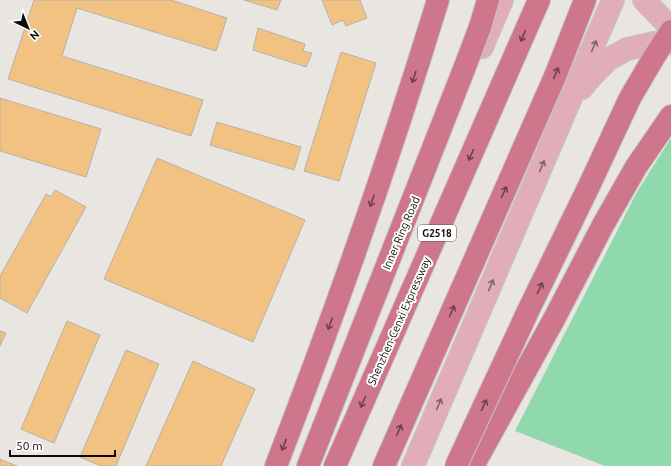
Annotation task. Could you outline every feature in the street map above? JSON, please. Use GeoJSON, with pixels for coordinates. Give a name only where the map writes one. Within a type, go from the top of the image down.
{"type":"FeatureCollection","features":[{"type":"Feature","properties":{"kind":"highway"},"geometry":{"type":"LineString","coordinates":[[420,57],[429,0]]}},
{"type":"Feature","properties":{"kind":"highway"},"geometry":{"type":"LineString","coordinates":[[276,466],[334,311],[389,152],[438,0]]}},
{"type":"Feature","properties":{"kind":"highway"},"geometry":{"type":"LineString","coordinates":[[308,466],[466,64],[480,27],[488,0]]}},
{"type":"Feature","properties":{"kind":"highway","name":"Shenzhen-Cenxi Expressway"},"geometry":{"type":"LineString","coordinates":[[335,466],[539,0]]}},
{"type":"Feature","properties":{"kind":"highway"},"geometry":{"type":"LineString","coordinates":[[384,466],[556,74],[585,0]]}},
{"type":"Feature","properties":{"kind":"highway"},"geometry":{"type":"LineString","coordinates":[[456,466],[630,98],[671,30]]}},
{"type":"Feature","properties":{"kind":"highway"},"geometry":{"type":"LineString","coordinates":[[473,466],[636,167],[671,116]]}},
{"type":"Feature","properties":{"kind":"main road","name":"Inner Ring Road"},"geometry":{"type":"LineString","coordinates":[[300,466],[502,0]]}},
{"type":"Feature","properties":{"kind":"main road"},"geometry":{"type":"LineString","coordinates":[[412,466],[613,0]]}},
{"type":"Feature","properties":{"kind":"main road"},"geometry":{"type":"LineString","coordinates":[[644,0],[671,30]]}},
{"type":"Feature","properties":{"kind":"main road"},"geometry":{"type":"LineString","coordinates":[[568,106],[591,77],[609,60],[627,49],[654,43],[671,43]]}},
{"type":"Feature","properties":{"kind":"green space"},"geometry":{"type":"Polygon","coordinates":[[[671,138],[671,466],[605,466],[515,431],[637,192],[671,138]]]}},
{"type":"Feature","properties":{"kind":"building"},"geometry":{"type":"Polygon","coordinates":[[[34,0],[171,0],[227,18],[216,51],[77,8],[62,56],[203,100],[191,136],[8,79],[34,0]]]}},
{"type":"Feature","properties":{"kind":"building"},"geometry":{"type":"Polygon","coordinates":[[[244,0],[281,0],[277,10],[244,0]]]}},
{"type":"Feature","properties":{"kind":"building"},"geometry":{"type":"Polygon","coordinates":[[[322,0],[360,0],[367,18],[346,26],[343,20],[332,25],[322,0]]]}},
{"type":"Feature","properties":{"kind":"building"},"geometry":{"type":"Polygon","coordinates":[[[258,28],[305,44],[303,51],[312,53],[306,67],[253,50],[258,28]]]}},
{"type":"Feature","properties":{"kind":"building"},"geometry":{"type":"Polygon","coordinates":[[[341,52],[376,63],[339,181],[304,171],[341,52]]]}},
{"type":"Feature","properties":{"kind":"building"},"geometry":{"type":"Polygon","coordinates":[[[0,98],[101,129],[86,177],[0,151],[0,98]]]}},
{"type":"Feature","properties":{"kind":"building"},"geometry":{"type":"Polygon","coordinates":[[[217,122],[301,147],[294,170],[210,145],[217,122]]]}},
{"type":"Feature","properties":{"kind":"building"},"geometry":{"type":"Polygon","coordinates":[[[157,158],[305,220],[253,342],[104,279],[157,158]]]}},
{"type":"Feature","properties":{"kind":"building"},"geometry":{"type":"Polygon","coordinates":[[[55,190],[86,207],[27,313],[0,298],[0,276],[46,194],[51,197],[55,190]]]}},
{"type":"Feature","properties":{"kind":"building"},"geometry":{"type":"Polygon","coordinates":[[[67,321],[100,335],[54,443],[21,429],[67,321]]]}},
{"type":"Feature","properties":{"kind":"building"},"geometry":{"type":"Polygon","coordinates":[[[0,331],[6,333],[0,346],[0,331]]]}},
{"type":"Feature","properties":{"kind":"building"},"geometry":{"type":"Polygon","coordinates":[[[126,350],[159,364],[116,466],[101,466],[80,457],[126,350]]]}},
{"type":"Feature","properties":{"kind":"building"},"geometry":{"type":"Polygon","coordinates":[[[193,361],[255,389],[221,466],[146,466],[193,361]]]}},
{"type":"Feature","properties":{"kind":"building"},"geometry":{"type":"Polygon","coordinates":[[[0,459],[17,466],[0,466],[0,459]]]}}]}
